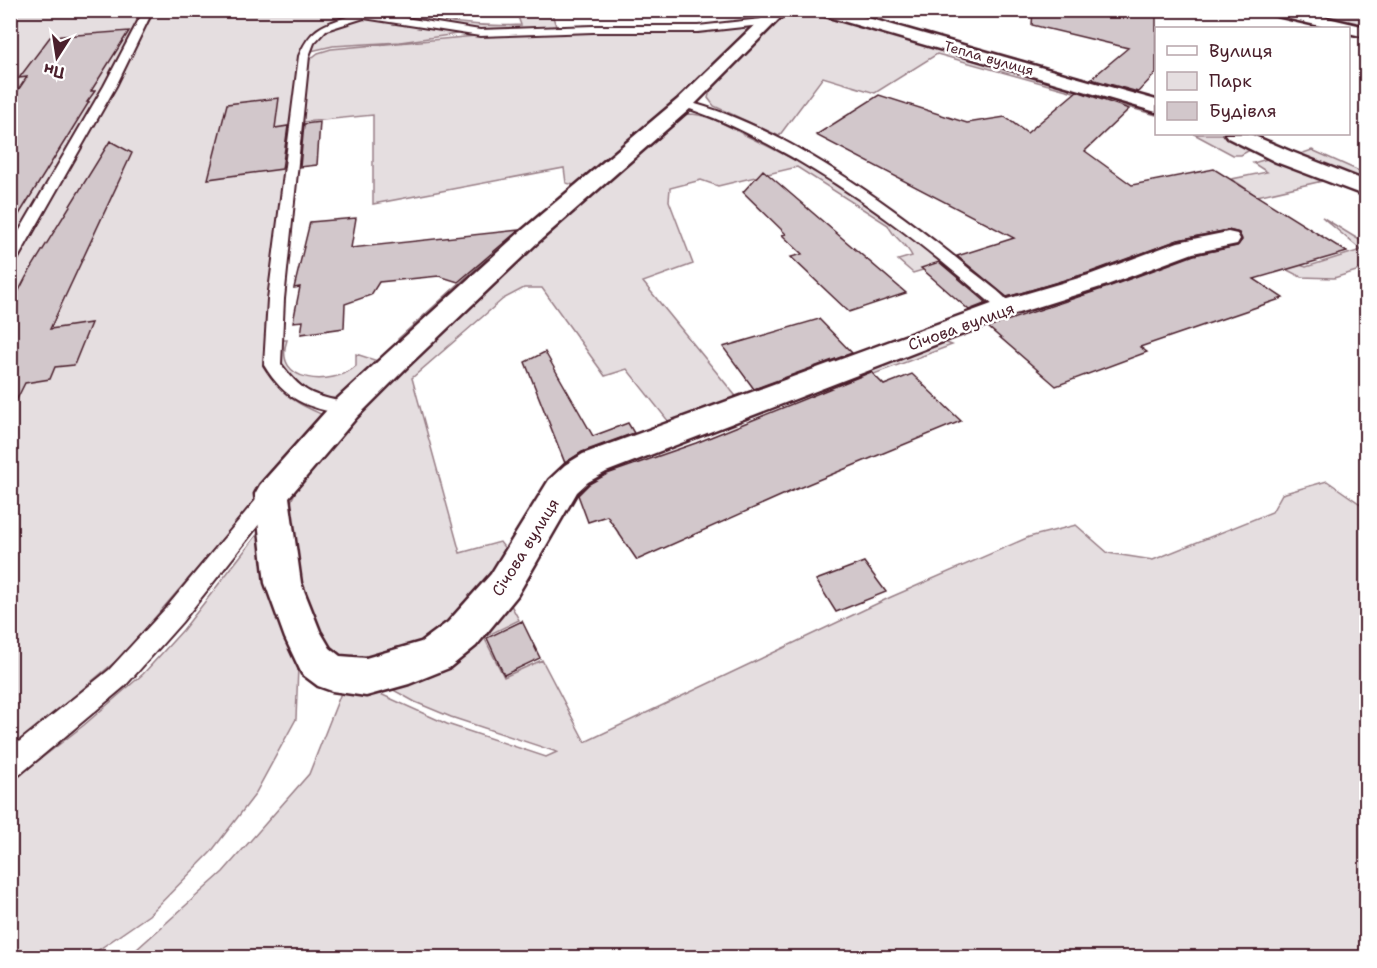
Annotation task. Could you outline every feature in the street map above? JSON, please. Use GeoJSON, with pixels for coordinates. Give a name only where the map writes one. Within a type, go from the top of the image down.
{"type":"FeatureCollection","features":[{"type":"Feature","properties":{"kind":"street","name":"Тепла вулиця"},"geometry":{"type":"LineString","coordinates":[[821,10],[1155,106]]}},
{"type":"Feature","properties":{"kind":"street"},"geometry":{"type":"LineString","coordinates":[[1270,10],[1344,27]]}},
{"type":"Feature","properties":{"kind":"street"},"geometry":{"type":"LineString","coordinates":[[272,494],[346,409],[528,238],[684,104],[775,16]]}},
{"type":"Feature","properties":{"kind":"street"},"geometry":{"type":"LineString","coordinates":[[1350,28],[1366,32]]}},
{"type":"Feature","properties":{"kind":"street"},"geometry":{"type":"LineString","coordinates":[[1237,135],[1284,157],[1366,189]]}},
{"type":"Feature","properties":{"kind":"street","name":"Січова вулиця"},"geometry":{"type":"LineString","coordinates":[[272,494],[283,583],[304,638],[316,661],[332,673],[366,677],[409,666],[435,655],[462,634],[481,614],[514,571],[567,480],[582,468],[1006,309],[1098,280],[1187,247],[1228,239]]}},
{"type":"Feature","properties":{"kind":"lane"},"geometry":{"type":"LineString","coordinates":[[10,260],[110,86],[149,10]]}},
{"type":"Feature","properties":{"kind":"lane"},"geometry":{"type":"LineString","coordinates":[[346,409],[305,400],[289,389],[272,365],[276,299],[304,56],[308,42],[317,33],[329,25],[369,13],[463,32],[489,33],[593,29],[698,29],[775,16]]}},
{"type":"Feature","properties":{"kind":"lane"},"geometry":{"type":"LineString","coordinates":[[684,104],[704,108],[778,144],[867,197],[938,249],[1006,309]]}},
{"type":"Feature","properties":{"kind":"lane"},"geometry":{"type":"LineString","coordinates":[[10,766],[117,678],[174,615],[272,494]]}},
{"type":"Feature","properties":{"kind":"green space"},"geometry":{"type":"Polygon","coordinates":[[[810,10],[1155,109],[1155,115],[937,54],[875,93],[823,77],[779,136],[714,106],[708,98],[711,87],[787,11],[810,10]]]}},
{"type":"Feature","properties":{"kind":"green space"},"geometry":{"type":"Polygon","coordinates":[[[11,11],[146,11],[11,252],[11,11]]]}},
{"type":"Feature","properties":{"kind":"green space"},"geometry":{"type":"Polygon","coordinates":[[[155,11],[366,11],[323,27],[303,45],[285,162],[264,357],[274,381],[288,396],[327,417],[122,656],[11,749],[11,273],[155,11]]]}},
{"type":"Feature","properties":{"kind":"green space"},"geometry":{"type":"Polygon","coordinates":[[[379,11],[411,11],[411,13],[438,20],[493,26],[521,25],[516,11],[551,11],[557,29],[485,32],[374,14],[379,11]]]}},
{"type":"Feature","properties":{"kind":"green space"},"geometry":{"type":"Polygon","coordinates":[[[1286,11],[1366,11],[1366,29],[1286,11]]]}},
{"type":"Feature","properties":{"kind":"green space"},"geometry":{"type":"Polygon","coordinates":[[[376,17],[464,33],[400,42],[333,46],[311,51],[320,35],[337,25],[376,17]]]}},
{"type":"Feature","properties":{"kind":"green space"},"geometry":{"type":"Polygon","coordinates":[[[756,25],[735,50],[578,186],[566,183],[564,168],[373,204],[373,115],[303,122],[309,60],[318,53],[331,49],[487,35],[616,31],[697,32],[756,25]]]}},
{"type":"Feature","properties":{"kind":"green space"},"geometry":{"type":"Polygon","coordinates":[[[688,114],[704,116],[726,125],[801,163],[858,196],[910,233],[953,275],[926,269],[913,273],[898,260],[912,256],[888,225],[797,167],[718,186],[701,180],[670,188],[669,201],[693,264],[643,282],[739,400],[666,427],[669,422],[627,369],[605,376],[542,288],[524,288],[503,299],[412,378],[460,553],[500,542],[513,559],[436,643],[354,663],[330,654],[311,631],[286,526],[292,499],[304,475],[344,428],[602,180],[677,117],[688,114]]]}},
{"type":"Feature","properties":{"kind":"green space"},"geometry":{"type":"Polygon","coordinates":[[[1196,135],[1228,135],[1255,147],[1241,155],[1233,155],[1196,135]]]}},
{"type":"Feature","properties":{"kind":"green space"},"geometry":{"type":"Polygon","coordinates":[[[1312,150],[1366,174],[1366,183],[1294,156],[1312,150]]]}},
{"type":"Feature","properties":{"kind":"green space"},"geometry":{"type":"Polygon","coordinates":[[[1274,157],[1331,179],[1257,196],[1232,179],[1267,172],[1253,163],[1274,157]]]}},
{"type":"Feature","properties":{"kind":"green space"},"geometry":{"type":"Polygon","coordinates":[[[1322,217],[1366,244],[1366,268],[1334,278],[1301,277],[1242,247],[1205,253],[1199,250],[1236,244],[1306,267],[1361,250],[1322,217]]]}},
{"type":"Feature","properties":{"kind":"green space"},"geometry":{"type":"Polygon","coordinates":[[[486,259],[492,260],[406,342],[398,339],[486,259]]]}},
{"type":"Feature","properties":{"kind":"green space"},"geometry":{"type":"Polygon","coordinates":[[[281,340],[287,340],[285,355],[288,366],[296,373],[307,377],[320,379],[346,373],[356,366],[356,354],[384,363],[355,392],[339,397],[318,396],[299,386],[285,369],[280,354],[281,340]]]}},
{"type":"Feature","properties":{"kind":"green space"},"geometry":{"type":"Polygon","coordinates":[[[939,340],[952,345],[847,384],[836,379],[939,340]]]}},
{"type":"Feature","properties":{"kind":"green space"},"geometry":{"type":"Polygon","coordinates":[[[1327,481],[1366,508],[1366,957],[127,958],[223,872],[309,774],[341,693],[376,692],[447,724],[546,757],[557,752],[451,717],[415,702],[388,687],[506,596],[519,620],[484,637],[504,677],[542,660],[585,742],[891,597],[1029,537],[1076,525],[1108,553],[1153,560],[1272,512],[1282,494],[1327,481]]]}},
{"type":"Feature","properties":{"kind":"green space"},"geometry":{"type":"Polygon","coordinates":[[[260,531],[282,618],[298,667],[296,719],[254,796],[211,852],[149,915],[88,957],[11,958],[11,782],[84,725],[143,674],[183,630],[260,531]]]}},
{"type":"Feature","properties":{"kind":"building"},"geometry":{"type":"Polygon","coordinates":[[[1033,10],[1156,10],[1155,74],[1138,92],[1091,79],[1128,48],[1032,25],[1033,10]]]}},
{"type":"Feature","properties":{"kind":"building"},"geometry":{"type":"Polygon","coordinates":[[[129,31],[91,91],[95,91],[87,102],[89,102],[10,229],[10,102],[27,77],[19,78],[50,37],[129,31]]]}},
{"type":"Feature","properties":{"kind":"building"},"geometry":{"type":"Polygon","coordinates":[[[1077,91],[1129,109],[1085,151],[1132,185],[1214,169],[1347,252],[1254,279],[1283,298],[1140,347],[1147,352],[1056,386],[988,327],[1108,287],[1194,255],[1237,246],[1242,240],[1239,233],[1228,230],[1178,240],[1088,273],[1007,297],[957,256],[1014,238],[816,135],[879,95],[967,123],[1005,117],[1027,133],[1077,91]]]}},
{"type":"Feature","properties":{"kind":"building"},"geometry":{"type":"Polygon","coordinates":[[[279,98],[275,128],[288,126],[282,169],[208,179],[227,104],[279,98]]]}},
{"type":"Feature","properties":{"kind":"building"},"geometry":{"type":"Polygon","coordinates":[[[320,122],[317,165],[300,167],[304,124],[320,122]]]}},
{"type":"Feature","properties":{"kind":"building"},"geometry":{"type":"Polygon","coordinates":[[[110,141],[132,153],[50,329],[91,323],[74,365],[55,367],[50,379],[25,383],[10,413],[10,308],[26,277],[110,141]]]}},
{"type":"Feature","properties":{"kind":"building"},"geometry":{"type":"Polygon","coordinates":[[[763,170],[906,293],[849,312],[791,257],[802,254],[782,235],[786,234],[743,192],[763,170]]]}},
{"type":"Feature","properties":{"kind":"building"},"geometry":{"type":"Polygon","coordinates":[[[356,218],[351,248],[519,230],[458,282],[439,276],[379,282],[371,295],[345,304],[344,328],[301,334],[303,321],[293,322],[300,287],[294,288],[310,222],[356,218]]]}},
{"type":"Feature","properties":{"kind":"building"},"geometry":{"type":"Polygon","coordinates":[[[939,262],[987,303],[969,310],[921,268],[939,262]]]}},
{"type":"Feature","properties":{"kind":"building"},"geometry":{"type":"Polygon","coordinates":[[[819,319],[852,353],[754,389],[723,347],[819,319]]]}},
{"type":"Feature","properties":{"kind":"building"},"geometry":{"type":"Polygon","coordinates":[[[545,352],[593,436],[628,423],[634,433],[582,452],[565,463],[525,362],[545,352]]]}},
{"type":"Feature","properties":{"kind":"building"},"geometry":{"type":"Polygon","coordinates":[[[871,372],[884,385],[912,374],[961,421],[794,490],[637,560],[607,516],[588,522],[578,495],[589,484],[607,474],[696,443],[871,372]]]}},
{"type":"Feature","properties":{"kind":"building"},"geometry":{"type":"Polygon","coordinates":[[[864,562],[886,592],[836,612],[816,580],[864,562]]]}},
{"type":"Feature","properties":{"kind":"building"},"geometry":{"type":"Polygon","coordinates":[[[522,621],[540,658],[504,675],[487,638],[522,621]]]}}]}
